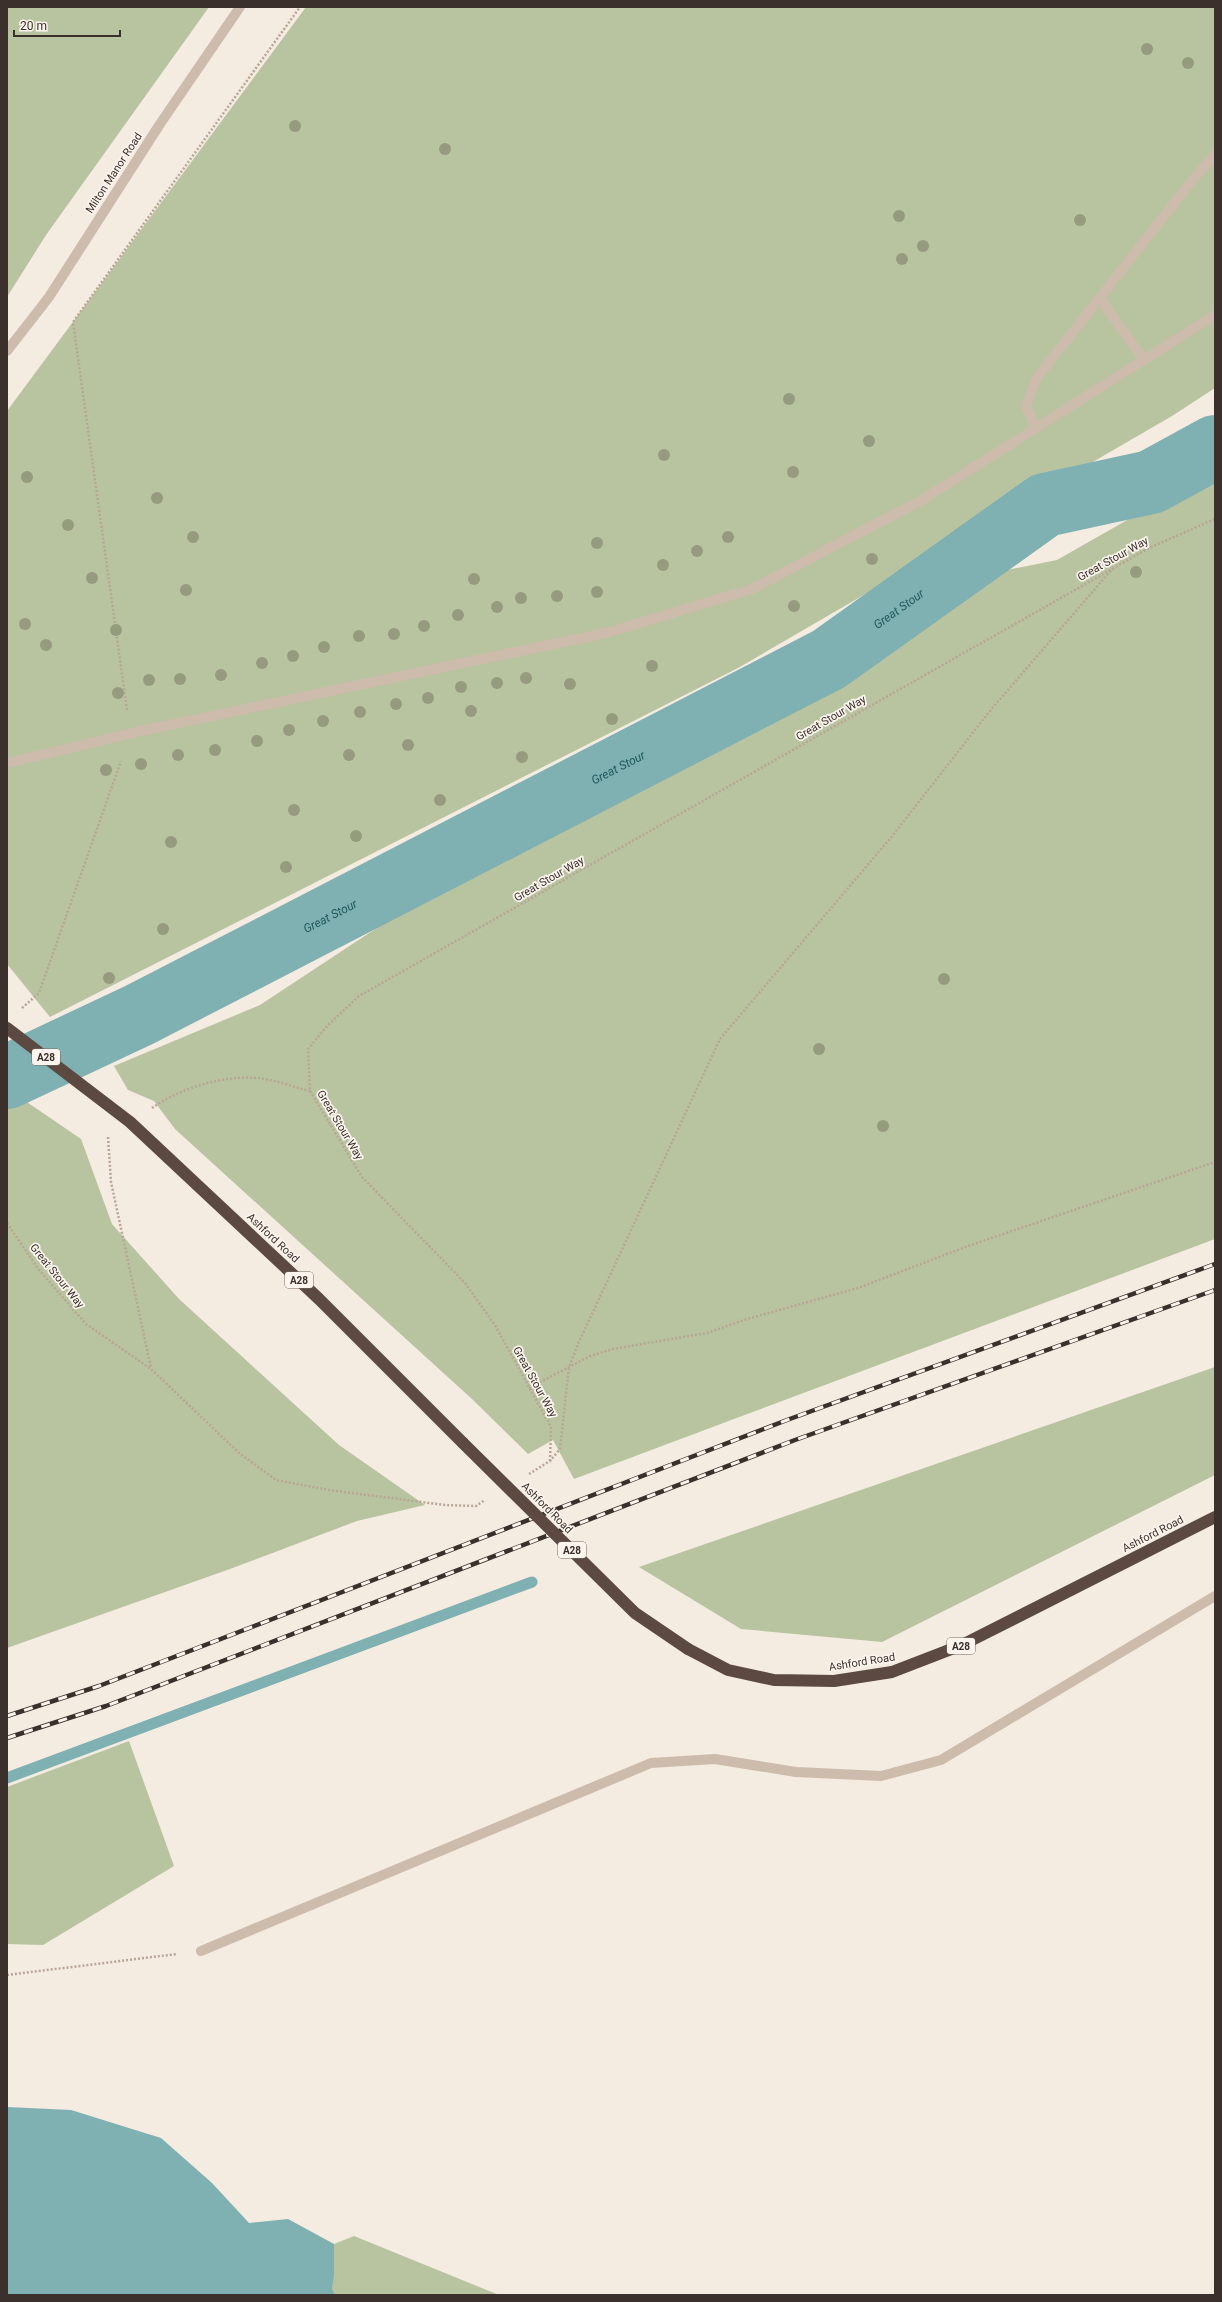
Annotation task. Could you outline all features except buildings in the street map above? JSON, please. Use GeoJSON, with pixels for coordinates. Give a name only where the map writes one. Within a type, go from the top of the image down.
{"type":"FeatureCollection","features":[{"type":"Feature","properties":{"kind":"highway","name":"Ashford Road"},"geometry":{"type":"LineString","coordinates":[[9,1029],[130,1122],[319,1299],[462,1443],[635,1613],[688,1649],[728,1670],[774,1680],[834,1681],[892,1672],[962,1645],[1215,1517]]}},
{"type":"Feature","properties":{"kind":"street","name":"Milton Manor Road"},"geometry":{"type":"LineString","coordinates":[[7,351],[49,297],[160,124],[240,7]]}},
{"type":"Feature","properties":{"kind":"street"},"geometry":{"type":"LineString","coordinates":[[1035,427],[1026,406],[1036,379],[1190,183],[1215,154]]}},
{"type":"Feature","properties":{"kind":"street"},"geometry":{"type":"LineString","coordinates":[[1100,299],[1144,360]]}},
{"type":"Feature","properties":{"kind":"street"},"geometry":{"type":"LineString","coordinates":[[7,768],[11,762],[131,733],[606,633],[752,589],[922,500],[1035,427],[1215,315]]}},
{"type":"Feature","properties":{"kind":"street"},"geometry":{"type":"LineString","coordinates":[[201,1951],[651,1763],[715,1759],[796,1772],[881,1776],[940,1760],[1215,1596]]}},
{"type":"Feature","properties":{"kind":"path"},"geometry":{"type":"LineString","coordinates":[[18,1013],[39,993],[131,733],[73,322],[300,7]]}},
{"type":"Feature","properties":{"kind":"path","name":"Great Stour Way"},"geometry":{"type":"LineString","coordinates":[[550,1461],[551,1428],[495,1325],[465,1283],[362,1177],[310,1091],[308,1049],[328,1025],[359,996],[1113,568],[1149,548],[1215,519]]}},
{"type":"Feature","properties":{"kind":"path"},"geometry":{"type":"LineString","coordinates":[[523,1477],[550,1461],[560,1449],[569,1367],[720,1039],[893,835],[989,712],[1113,568]]}},
{"type":"Feature","properties":{"kind":"path"},"geometry":{"type":"LineString","coordinates":[[130,1122],[169,1096],[214,1081],[256,1078],[310,1091]]}},
{"type":"Feature","properties":{"kind":"path"},"geometry":{"type":"LineString","coordinates":[[106,1104],[111,1182],[151,1369]]}},
{"type":"Feature","properties":{"kind":"path"},"geometry":{"type":"LineString","coordinates":[[529,1388],[590,1356],[613,1349],[707,1333],[748,1319],[858,1288],[968,1246],[1215,1162]]}},
{"type":"Feature","properties":{"kind":"path","name":"Great Stour Way"},"geometry":{"type":"LineString","coordinates":[[7,1223],[39,1270],[86,1324],[151,1369],[239,1453],[276,1480],[328,1490],[445,1505],[476,1506],[489,1498]]}},
{"type":"Feature","properties":{"kind":"path"},"geometry":{"type":"LineString","coordinates":[[7,1975],[201,1951]]}},
{"type":"Feature","properties":{"kind":"green space"},"geometry":{"type":"Polygon","coordinates":[[[7,7],[209,7],[46,235],[7,297],[7,7]]]}},
{"type":"Feature","properties":{"kind":"green space"},"geometry":{"type":"Polygon","coordinates":[[[306,7],[1215,7],[1215,388],[1172,416],[738,668],[50,1017],[7,964],[7,411],[306,7]]]}},
{"type":"Feature","properties":{"kind":"green space"},"geometry":{"type":"Polygon","coordinates":[[[1215,470],[1215,1239],[574,1479],[553,1440],[528,1454],[472,1399],[175,1129],[154,1101],[128,1090],[114,1066],[260,1005],[404,910],[516,849],[671,759],[842,670],[962,597],[997,572],[1057,560],[1215,470]]]}},
{"type":"Feature","properties":{"kind":"green space"},"geometry":{"type":"Polygon","coordinates":[[[21,1098],[81,1139],[112,1224],[179,1299],[339,1445],[425,1505],[357,1521],[230,1569],[7,1648],[7,1107],[21,1098]]]}},
{"type":"Feature","properties":{"kind":"green space"},"geometry":{"type":"Polygon","coordinates":[[[1215,1367],[1215,1475],[882,1642],[741,1629],[639,1567],[1215,1367]]]}},
{"type":"Feature","properties":{"kind":"green space"},"geometry":{"type":"Polygon","coordinates":[[[129,1741],[174,1866],[43,1945],[7,1944],[7,1787],[129,1741]]]}},
{"type":"Feature","properties":{"kind":"green space"},"geometry":{"type":"Polygon","coordinates":[[[354,2236],[499,2295],[335,2295],[332,2288],[334,2244],[354,2236]]]}},
{"type":"Feature","properties":{"kind":"water"},"geometry":{"type":"Polygon","coordinates":[[[7,2107],[71,2110],[161,2138],[212,2183],[249,2223],[288,2219],[334,2244],[334,2275],[332,2288],[335,2295],[7,2295],[7,2107]]]}},
{"type":"Feature","properties":{"kind":"waterway","name":"Great Stour"},"geometry":{"type":"LineString","coordinates":[[7,1077],[139,1015],[829,659],[1045,505],[1151,482],[1215,447]]}},
{"type":"Feature","properties":{"kind":"waterway"},"geometry":{"type":"LineString","coordinates":[[7,1778],[532,1582]]}},
{"type":"Feature","properties":{"kind":"railway"},"geometry":{"type":"LineString","coordinates":[[7,1716],[99,1686],[787,1420],[1215,1264]]}},
{"type":"Feature","properties":{"kind":"railway"},"geometry":{"type":"LineString","coordinates":[[7,1738],[106,1706],[795,1440],[1215,1290]]}}]}
